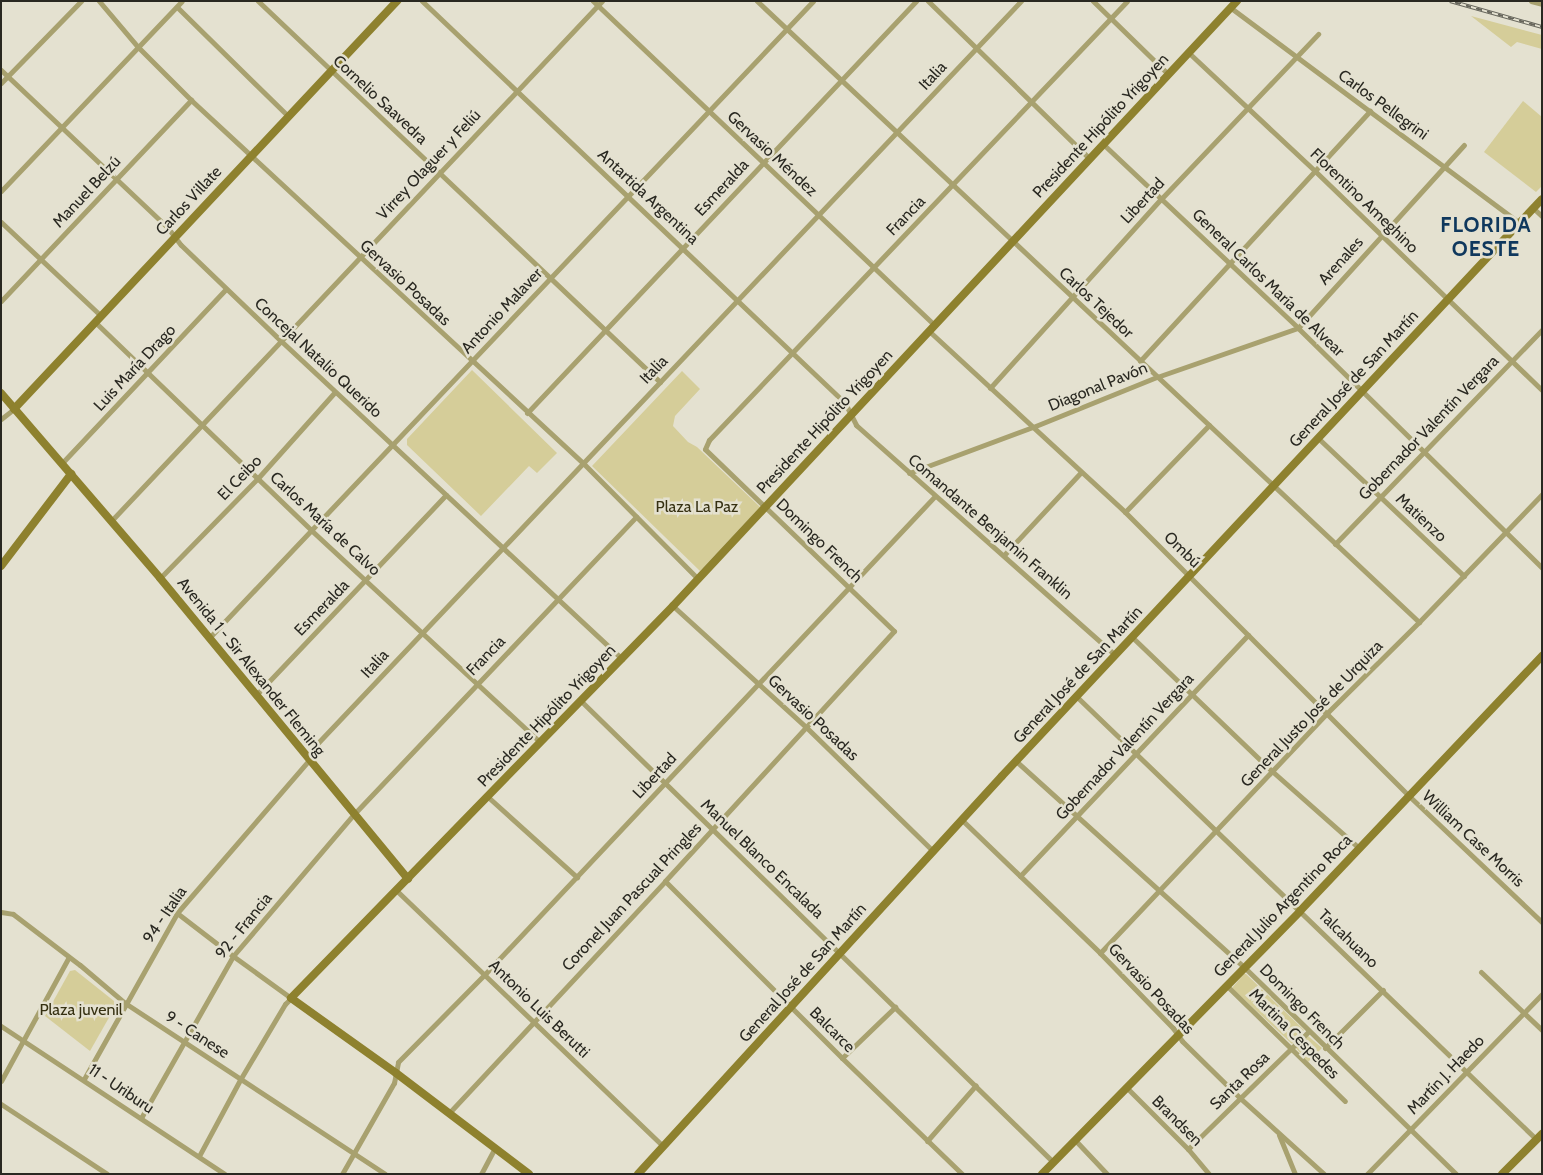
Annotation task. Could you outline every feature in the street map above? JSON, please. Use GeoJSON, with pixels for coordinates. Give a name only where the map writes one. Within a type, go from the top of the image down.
{"type":"FeatureCollection","features":[{"type":"Feature","properties":{"kind":"street"},"geometry":{"type":"LineString","coordinates":[[1,83],[81,1]]}},
{"type":"Feature","properties":{"kind":"street","name":"Gervasio Posadas"},"geometry":{"type":"LineString","coordinates":[[98,1],[138,48],[191,100],[359,258],[583,463],[698,578]]}},
{"type":"Feature","properties":{"kind":"street"},"geometry":{"type":"LineString","coordinates":[[1,191],[182,1]]}},
{"type":"Feature","properties":{"kind":"street","name":"Cornelio Saavedra"},"geometry":{"type":"LineString","coordinates":[[258,1],[660,382]]}},
{"type":"Feature","properties":{"kind":"street","name":"Carlos Villate"},"geometry":{"type":"LineString","coordinates":[[1,419],[14,408],[397,1]]}},
{"type":"Feature","properties":{"kind":"street","name":"Antartida Argentina"},"geometry":{"type":"LineString","coordinates":[[422,1],[845,403],[851,416]]}},
{"type":"Feature","properties":{"kind":"street","name":"Carlos Tejedor"},"geometry":{"type":"LineString","coordinates":[[757,1],[1419,622]]}},
{"type":"Feature","properties":{"kind":"street","name":"Antonio Malaver"},"geometry":{"type":"LineString","coordinates":[[209,638],[813,1]]}},
{"type":"Feature","properties":{"kind":"street","name":"Esmeralda"},"geometry":{"type":"LineString","coordinates":[[527,413],[916,1]]}},
{"type":"Feature","properties":{"kind":"street"},"geometry":{"type":"LineString","coordinates":[[928,1],[1090,158]]}},
{"type":"Feature","properties":{"kind":"street","name":"Italia"},"geometry":{"type":"LineString","coordinates":[[310,760],[314,747],[1021,1]]}},
{"type":"Feature","properties":{"kind":"street"},"geometry":{"type":"LineString","coordinates":[[1093,1],[1168,74]]}},
{"type":"Feature","properties":{"kind":"street","name":"Francia"},"geometry":{"type":"LineString","coordinates":[[706,449],[709,440],[1128,1]]}},
{"type":"Feature","properties":{"kind":"street","name":"Presidente Hipólito Yrigoyen"},"geometry":{"type":"LineString","coordinates":[[291,998],[673,606],[1012,240],[1237,1]]}},
{"type":"Feature","properties":{"kind":"street"},"geometry":{"type":"LineString","coordinates":[[1531,1],[1542,4]]}},
{"type":"Feature","properties":{"kind":"street","name":"Virrey Olaguer y Feliú"},"geometry":{"type":"LineString","coordinates":[[112,520],[598,3]]}},
{"type":"Feature","properties":{"kind":"street","name":"Gervasio Méndez"},"geometry":{"type":"LineString","coordinates":[[598,3],[708,112],[875,267],[932,328]]}},
{"type":"Feature","properties":{"kind":"street"},"geometry":{"type":"LineString","coordinates":[[177,6],[288,116]]}},
{"type":"Feature","properties":{"kind":"street","name":"Carlos Pellegrini"},"geometry":{"type":"LineString","coordinates":[[1231,8],[1519,223]]}},
{"type":"Feature","properties":{"kind":"street","name":"Libertad"},"geometry":{"type":"LineString","coordinates":[[990,388],[1161,199],[1248,110],[1318,34]]}},
{"type":"Feature","properties":{"kind":"street","name":"Florentino Ameghino"},"geometry":{"type":"LineString","coordinates":[[1189,53],[1248,110],[1316,171],[1542,390]]}},
{"type":"Feature","properties":{"kind":"street","name":"Concejal Natalio Querido"},"geometry":{"type":"LineString","coordinates":[[1,70],[168,228],[174,238],[226,289],[622,659]]}},
{"type":"Feature","properties":{"kind":"street","name":"Manuel Belzú"},"geometry":{"type":"LineString","coordinates":[[1,301],[191,100]]}},
{"type":"Feature","properties":{"kind":"street"},"geometry":{"type":"LineString","coordinates":[[1140,361],[1229,262],[1370,111]]}},
{"type":"Feature","properties":{"kind":"street","name":"General Carlos María de Alvear"},"geometry":{"type":"LineString","coordinates":[[1103,144],[1298,328],[1542,568]]}},
{"type":"Feature","properties":{"kind":"street","name":"Arenales"},"geometry":{"type":"LineString","coordinates":[[1298,328],[1464,145]]}},
{"type":"Feature","properties":{"kind":"street","name":"General José de San Martín"},"geometry":{"type":"LineString","coordinates":[[638,1174],[1016,760],[1542,199]]}},
{"type":"Feature","properties":{"kind":"street"},"geometry":{"type":"LineString","coordinates":[[1533,208],[1542,216]]}},
{"type":"Feature","properties":{"kind":"street"},"geometry":{"type":"LineString","coordinates":[[1,222],[101,316]]}},
{"type":"Feature","properties":{"kind":"street","name":"Luis María Drago"},"geometry":{"type":"LineString","coordinates":[[62,462],[149,373],[226,289]]}},
{"type":"Feature","properties":{"kind":"street","name":"Carlos María de Calvo"},"geometry":{"type":"LineString","coordinates":[[95,322],[311,530],[540,742]]}},
{"type":"Feature","properties":{"kind":"street","name":"Ombú"},"geometry":{"type":"LineString","coordinates":[[932,328],[990,388],[1125,512],[1190,575],[1248,636],[1408,795]]}},
{"type":"Feature","properties":{"kind":"street","name":"Diagonal Pavón"},"geometry":{"type":"LineString","coordinates":[[909,473],[1033,427],[1157,377],[1298,328]]}},
{"type":"Feature","properties":{"kind":"street","name":"Gobernador Valentín Vergara"},"geometry":{"type":"LineString","coordinates":[[1335,544],[1542,330]]}},
{"type":"Feature","properties":{"kind":"street","name":"El Ceibo"},"geometry":{"type":"LineString","coordinates":[[160,578],[258,478],[335,392]]}},
{"type":"Feature","properties":{"kind":"street","name":"Avenida 1 - Sir Alexander Fleming"},"geometry":{"type":"LineString","coordinates":[[1,393],[112,520],[408,879]]}},
{"type":"Feature","properties":{"kind":"street","name":"Comandante Benjamin Franklin"},"geometry":{"type":"LineString","coordinates":[[851,416],[856,425],[909,473],[1115,655]]}},
{"type":"Feature","properties":{"kind":"street"},"geometry":{"type":"LineString","coordinates":[[1125,512],[1209,425]]}},
{"type":"Feature","properties":{"kind":"street","name":"Matienzo"},"geometry":{"type":"LineString","coordinates":[[1318,438],[1464,576]]}},
{"type":"Feature","properties":{"kind":"street","name":"Domingo French"},"geometry":{"type":"LineString","coordinates":[[706,449],[894,631]]}},
{"type":"Feature","properties":{"kind":"street"},"geometry":{"type":"LineString","coordinates":[[1004,555],[1081,472]]}},
{"type":"Feature","properties":{"kind":"street"},"geometry":{"type":"LineString","coordinates":[[1,566],[71,474]]}},
{"type":"Feature","properties":{"kind":"street","name":"General Justo José de Urquiza"},"geometry":{"type":"LineString","coordinates":[[1100,953],[1274,772],[1327,713],[1419,622],[1542,494]]}},
{"type":"Feature","properties":{"kind":"street","name":"Esmeralda"},"geometry":{"type":"LineString","coordinates":[[256,695],[446,495]]}},
{"type":"Feature","properties":{"kind":"street","name":"Libertad"},"geometry":{"type":"LineString","coordinates":[[342,1174],[394,1083],[398,1062],[485,974],[935,496]]}},
{"type":"Feature","properties":{"kind":"street","name":"Francia"},"geometry":{"type":"LineString","coordinates":[[354,814],[636,517]]}},
{"type":"Feature","properties":{"kind":"street","name":"Gervasio Posadas"},"geometry":{"type":"LineString","coordinates":[[673,606],[807,728],[934,851]]}},
{"type":"Feature","properties":{"kind":"street","name":"Coronel Juan Pascual Pringles"},"geometry":{"type":"LineString","coordinates":[[449,1113],[807,728],[894,631]]}},
{"type":"Feature","properties":{"kind":"street","name":"Gobernador Valentín Vergara"},"geometry":{"type":"LineString","coordinates":[[1020,876],[1248,636]]}},
{"type":"Feature","properties":{"kind":"street"},"geometry":{"type":"LineString","coordinates":[[1132,637],[1274,772],[1359,848]]}},
{"type":"Feature","properties":{"kind":"street","name":"General Julio Argentino Roca"},"geometry":{"type":"LineString","coordinates":[[1042,1174],[1226,984],[1300,911],[1408,795],[1542,656]]}},
{"type":"Feature","properties":{"kind":"street","name":"Talcahuano"},"geometry":{"type":"LineString","coordinates":[[1076,696],[1467,1071],[1539,1136]]}},
{"type":"Feature","properties":{"kind":"street","name":"Manuel Blanco Encalada"},"geometry":{"type":"LineString","coordinates":[[581,701],[1053,1162]]}},
{"type":"Feature","properties":{"kind":"street","name":"94 - Italia"},"geometry":{"type":"LineString","coordinates":[[84,1079],[125,1003],[178,913],[310,760]]}},
{"type":"Feature","properties":{"kind":"street","name":"Domingo French"},"geometry":{"type":"LineString","coordinates":[[1016,760],[1244,968],[1456,1174]]}},
{"type":"Feature","properties":{"kind":"street","name":"William Case Morris"},"geometry":{"type":"LineString","coordinates":[[1408,795],[1542,922]]}},
{"type":"Feature","properties":{"kind":"street"},"geometry":{"type":"LineString","coordinates":[[488,797],[576,877]]}},
{"type":"Feature","properties":{"kind":"street","name":"92 - Francia"},"geometry":{"type":"LineString","coordinates":[[141,1118],[233,956],[354,814]]}},
{"type":"Feature","properties":{"kind":"street","name":"Gervasio Posadas"},"geometry":{"type":"LineString","coordinates":[[962,820],[1100,953],[1240,1098],[1324,1174]]}},
{"type":"Feature","properties":{"kind":"street","name":"Balcarce"},"geometry":{"type":"LineString","coordinates":[[665,881],[842,1058],[962,1174]]}},
{"type":"Feature","properties":{"kind":"street","name":"Antonio Luis Berutti"},"geometry":{"type":"LineString","coordinates":[[397,891],[664,1146]]}},
{"type":"Feature","properties":{"kind":"street","name":"9 - Canese"},"geometry":{"type":"LineString","coordinates":[[1,912],[13,914],[125,1003],[384,1174]]}},
{"type":"Feature","properties":{"kind":"street"},"geometry":{"type":"LineString","coordinates":[[178,913],[233,956],[396,1073],[529,1174]]}},
{"type":"Feature","properties":{"kind":"street"},"geometry":{"type":"LineString","coordinates":[[1,1081],[69,957]]}},
{"type":"Feature","properties":{"kind":"street"},"geometry":{"type":"LineString","coordinates":[[1481,972],[1542,1030]]}},
{"type":"Feature","properties":{"kind":"street","name":"Martina Cespedes"},"geometry":{"type":"LineString","coordinates":[[1226,984],[1345,1101]]}},
{"type":"Feature","properties":{"kind":"street"},"geometry":{"type":"LineString","coordinates":[[1325,1048],[1382,990]]}},
{"type":"Feature","properties":{"kind":"street","name":"Martín J. Haedo"},"geometry":{"type":"LineString","coordinates":[[1368,1174],[1542,994]]}},
{"type":"Feature","properties":{"kind":"street"},"geometry":{"type":"LineString","coordinates":[[199,1156],[241,1078],[285,1004],[291,998]]}},
{"type":"Feature","properties":{"kind":"street"},"geometry":{"type":"LineString","coordinates":[[842,1058],[896,1007]]}},
{"type":"Feature","properties":{"kind":"street","name":"11 - Uriburu"},"geometry":{"type":"LineString","coordinates":[[1,1026],[84,1079],[225,1174]]}},
{"type":"Feature","properties":{"kind":"street","name":"Santa Rosa"},"geometry":{"type":"LineString","coordinates":[[1188,1149],[1308,1032]]}},
{"type":"Feature","properties":{"kind":"street"},"geometry":{"type":"LineString","coordinates":[[927,1141],[976,1085]]}},
{"type":"Feature","properties":{"kind":"street","name":"Brandsen"},"geometry":{"type":"LineString","coordinates":[[1126,1087],[1188,1149],[1209,1174]]}},
{"type":"Feature","properties":{"kind":"street"},"geometry":{"type":"LineString","coordinates":[[1,1104],[107,1174]]}},
{"type":"Feature","properties":{"kind":"street"},"geometry":{"type":"LineString","coordinates":[[1278,1132],[1294,1174]]}},
{"type":"Feature","properties":{"kind":"street"},"geometry":{"type":"LineString","coordinates":[[1502,1174],[1539,1136]]}},
{"type":"Feature","properties":{"kind":"street"},"geometry":{"type":"LineString","coordinates":[[1075,1140],[1107,1174]]}},
{"type":"Feature","properties":{"kind":"street"},"geometry":{"type":"LineString","coordinates":[[481,1174],[496,1148]]}},
{"type":"Feature","properties":{"kind":"green space"},"geometry":{"type":"Polygon","coordinates":[[[1471,16],[1542,35],[1542,49],[1517,42],[1511,47],[1471,16]]]}},
{"type":"Feature","properties":{"kind":"green space"},"geometry":{"type":"Polygon","coordinates":[[[1523,101],[1542,117],[1542,186],[1536,192],[1484,152],[1523,101]]]}},
{"type":"Feature","properties":{"kind":"green space"},"geometry":{"type":"Polygon","coordinates":[[[472,370],[557,453],[537,473],[529,466],[481,516],[407,445],[407,439],[472,370]]]}},
{"type":"Feature","properties":{"kind":"green space","name":"Plaza La Paz"},"geometry":{"type":"Polygon","coordinates":[[[682,371],[700,389],[675,416],[673,426],[760,507],[700,571],[592,466],[682,371]]]}},
{"type":"Feature","properties":{"kind":"green space","name":"Plaza juvenil"},"geometry":{"type":"Polygon","coordinates":[[[75,970],[114,1001],[115,1007],[90,1051],[45,1016],[70,971],[75,970]]]}},
{"type":"Feature","properties":{"kind":"green space"},"geometry":{"type":"Polygon","coordinates":[[[1244,974],[1304,1030],[1292,1044],[1232,988],[1244,974]]]}},
{"type":"Feature","properties":{"kind":"green space"},"geometry":{"type":"Polygon","coordinates":[[[1307,1035],[1322,1048],[1308,1062],[1295,1047],[1307,1035]]]}},
{"type":"Feature","properties":{"kind":"railway"},"geometry":{"type":"LineString","coordinates":[[1450,1],[1542,27]]}},
{"type":"Feature","properties":{"kind":"district","name":"FLORIDA OESTE"},"geometry":{"type":"Point","coordinates":[1486,237]}}]}
